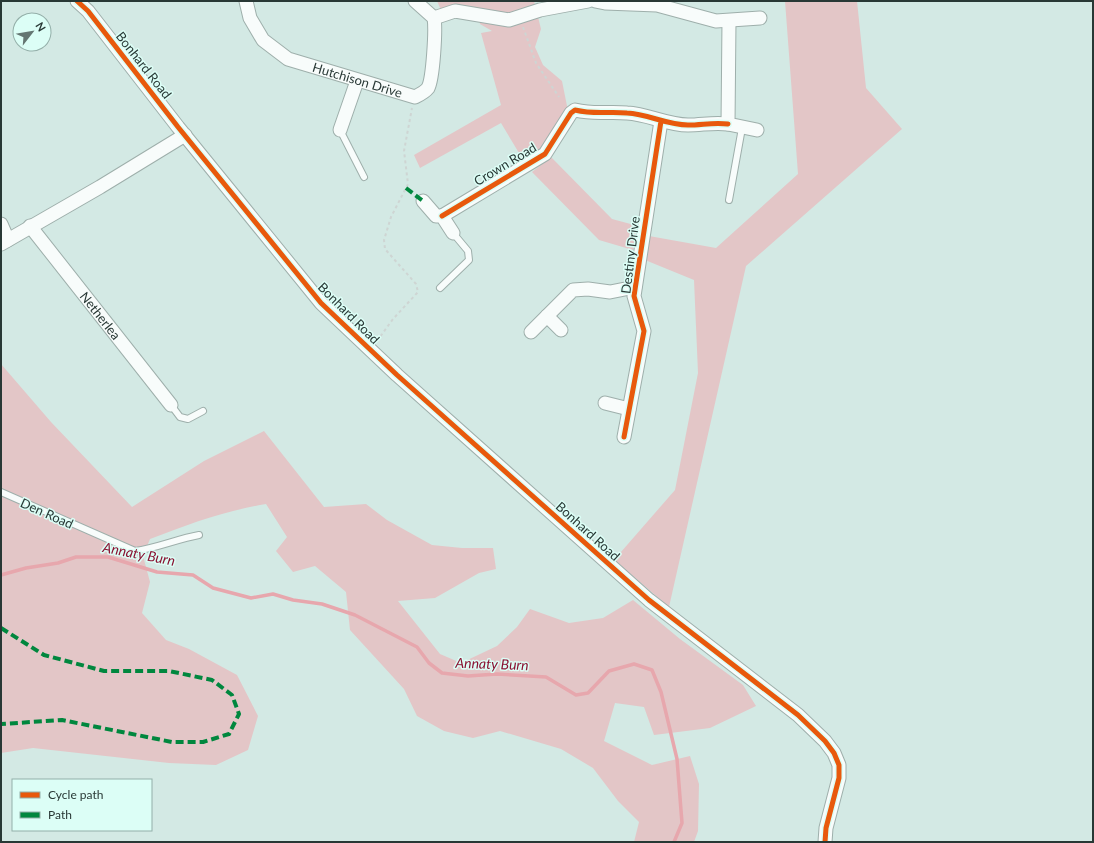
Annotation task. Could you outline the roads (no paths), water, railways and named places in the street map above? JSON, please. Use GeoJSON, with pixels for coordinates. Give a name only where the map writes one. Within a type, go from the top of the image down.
{"type":"FeatureCollection","features":[{"type":"Feature","properties":{"kind":"street","name":"Bonhard Road"},"geometry":{"type":"LineString","coordinates":[[77,1],[90,6],[185,135],[321,303],[370,350],[649,600],[798,715],[825,741],[834,753],[839,765],[839,778],[826,828],[825,842]]}},
{"type":"Feature","properties":{"kind":"street","name":"Hutchison Drive"},"geometry":{"type":"LineString","coordinates":[[246,1],[250,18],[263,40],[288,59],[357,81],[415,97],[427,88],[432,77],[432,64],[436,34],[434,18]]}},
{"type":"Feature","properties":{"kind":"street"},"geometry":{"type":"LineString","coordinates":[[415,1],[434,18],[455,11],[509,20],[538,6],[588,1]]}},
{"type":"Feature","properties":{"kind":"street"},"geometry":{"type":"LineString","coordinates":[[595,1],[605,3],[657,5],[699,18],[716,21],[760,18]]}},
{"type":"Feature","properties":{"kind":"street"},"geometry":{"type":"LineString","coordinates":[[728,124],[729,20]]}},
{"type":"Feature","properties":{"kind":"street"},"geometry":{"type":"LineString","coordinates":[[340,130],[357,81]]}},
{"type":"Feature","properties":{"kind":"street","name":"Crown Road"},"geometry":{"type":"LineString","coordinates":[[442,216],[545,154],[571,113],[575,110],[591,114],[621,112],[638,113],[661,121],[688,125],[714,122],[757,130]]}},
{"type":"Feature","properties":{"kind":"street","name":"Destiny Drive"},"geometry":{"type":"LineString","coordinates":[[624,437],[644,331],[634,296],[661,121]]}},
{"type":"Feature","properties":{"kind":"street"},"geometry":{"type":"LineString","coordinates":[[1,224],[5,242],[30,226],[100,187],[185,135]]}},
{"type":"Feature","properties":{"kind":"street"},"geometry":{"type":"LineString","coordinates":[[422,201],[436,216],[442,216],[453,234]]}},
{"type":"Feature","properties":{"kind":"street","name":"Netherlea"},"geometry":{"type":"LineString","coordinates":[[30,226],[171,405]]}},
{"type":"Feature","properties":{"kind":"street"},"geometry":{"type":"LineString","coordinates":[[532,332],[573,290],[588,288],[610,292],[635,287]]}},
{"type":"Feature","properties":{"kind":"street"},"geometry":{"type":"LineString","coordinates":[[547,316],[561,330]]}},
{"type":"Feature","properties":{"kind":"street"},"geometry":{"type":"LineString","coordinates":[[605,403],[629,409]]}},
{"type":"Feature","properties":{"kind":"lane"},"geometry":{"type":"LineString","coordinates":[[729,200],[742,128]]}},
{"type":"Feature","properties":{"kind":"lane"},"geometry":{"type":"LineString","coordinates":[[340,130],[364,177]]}},
{"type":"Feature","properties":{"kind":"lane"},"geometry":{"type":"LineString","coordinates":[[440,288],[469,260],[468,251],[453,234]]}},
{"type":"Feature","properties":{"kind":"lane"},"geometry":{"type":"LineString","coordinates":[[171,405],[180,417],[188,419],[203,411]]}},
{"type":"Feature","properties":{"kind":"lane","name":"Den Road"},"geometry":{"type":"LineString","coordinates":[[1,492],[135,551],[151,549],[174,540],[199,535]]}},
{"type":"Feature","properties":{"kind":"waterway","name":"Annaty Burn"},"geometry":{"type":"LineString","coordinates":[[1,575],[26,568],[58,563],[76,557],[108,557],[157,572],[193,575],[213,588],[251,598],[273,594],[293,600],[322,604],[355,615],[417,647],[429,663],[442,673],[468,676],[497,674],[546,677],[576,695],[588,693],[609,671],[634,664],[652,670],[661,692],[677,759],[682,823],[674,842]]}}]}
